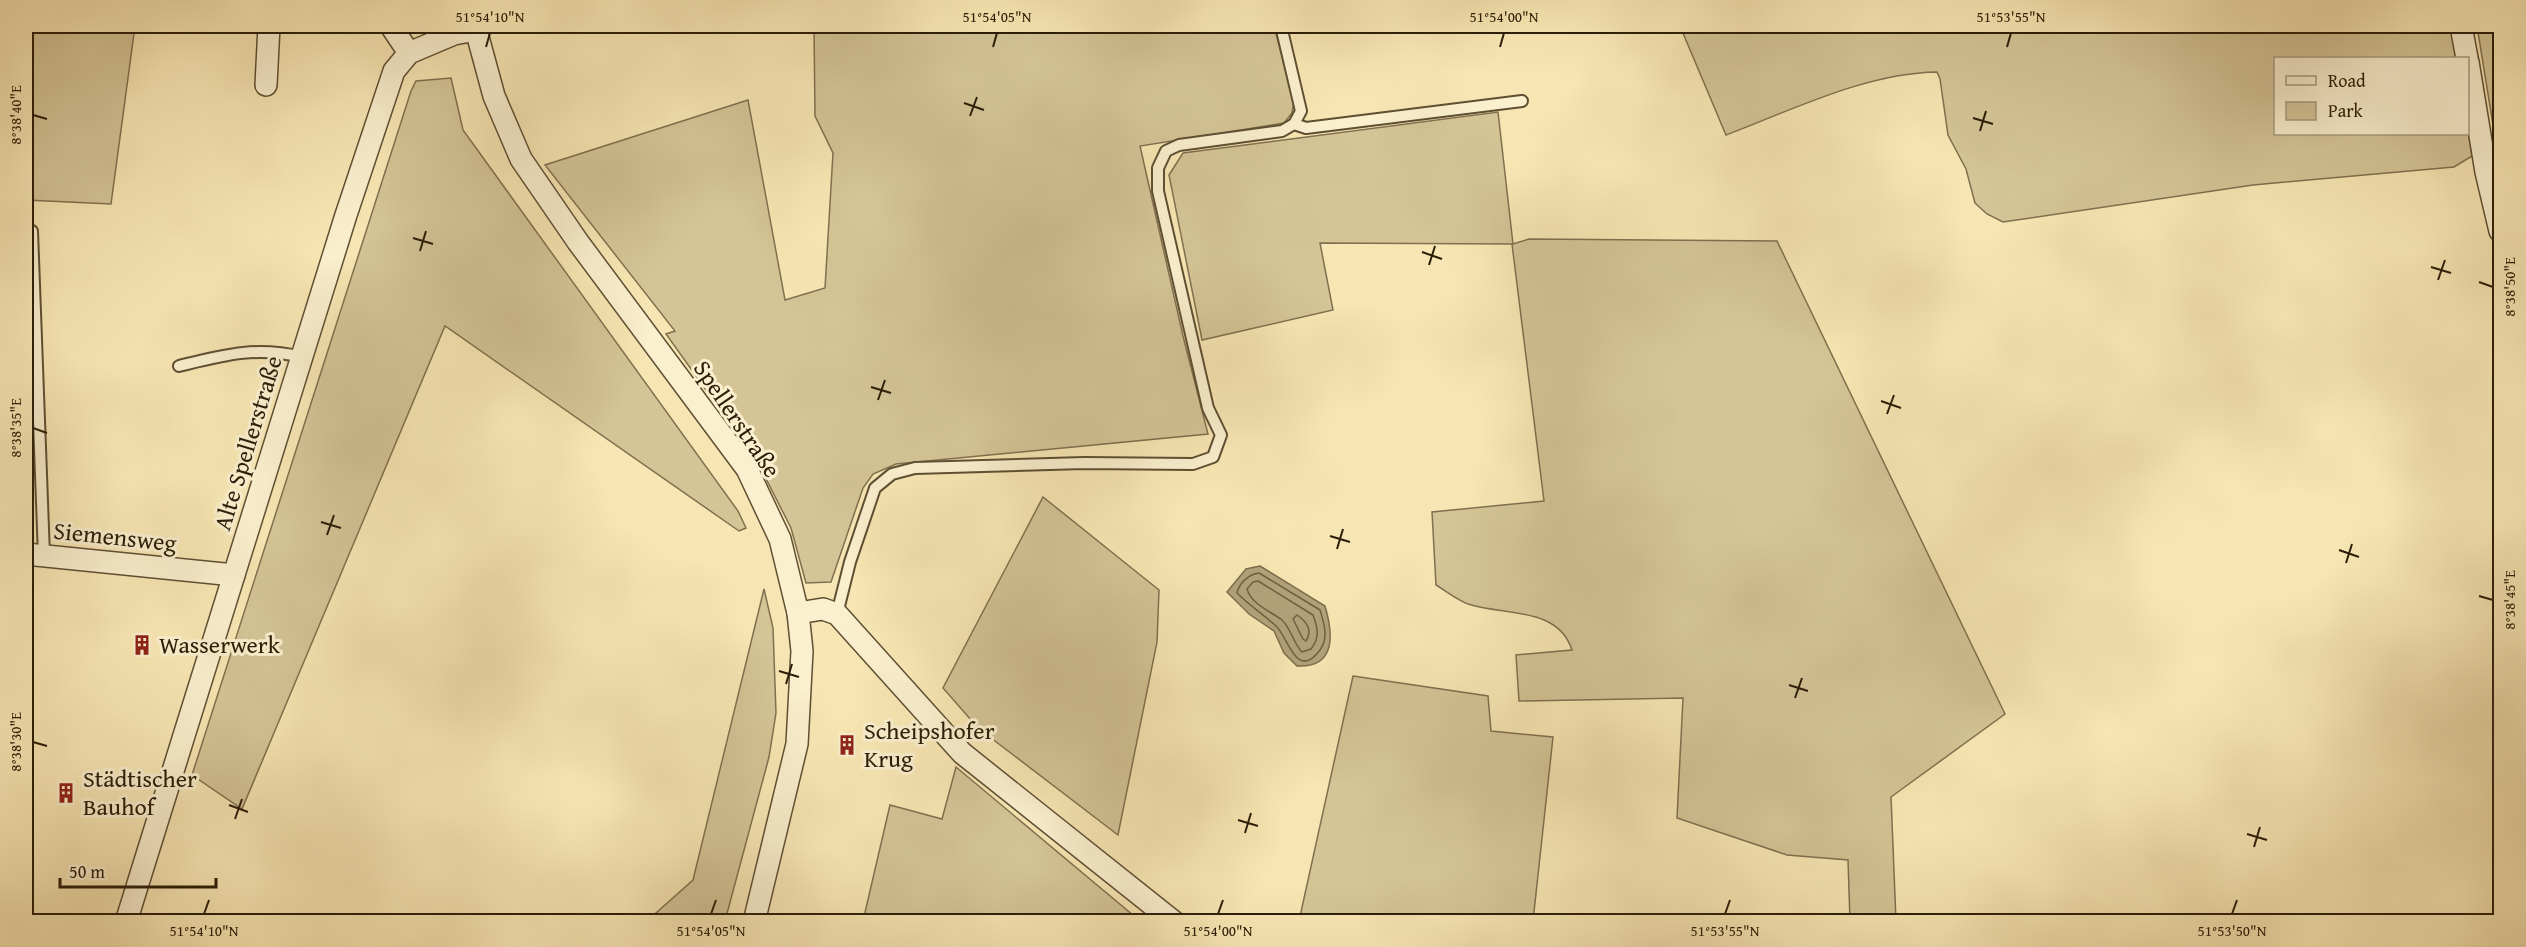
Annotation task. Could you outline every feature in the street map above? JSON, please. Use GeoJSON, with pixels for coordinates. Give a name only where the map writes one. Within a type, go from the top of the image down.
{"type":"FeatureCollection","features":[{"type":"Feature","properties":{"kind":"street"},"geometry":{"type":"LineString","coordinates":[[266,86],[269,26]]}},
{"type":"Feature","properties":{"kind":"street"},"geometry":{"type":"LineString","coordinates":[[391,26],[409,53],[454,34],[476,28]]}},
{"type":"Feature","properties":{"kind":"street"},"geometry":{"type":"LineString","coordinates":[[2462,26],[2467,57]]}},
{"type":"Feature","properties":{"kind":"street","name":"Spellerstraße"},"geometry":{"type":"LineString","coordinates":[[476,28],[494,96],[521,159],[578,242],[747,469],[780,539],[798,613],[802,651],[797,744],[754,921]]}},
{"type":"Feature","properties":{"kind":"street","name":"Alte Spellerstraße"},"geometry":{"type":"LineString","coordinates":[[126,921],[382,102],[394,71],[409,53]]}},
{"type":"Feature","properties":{"kind":"street"},"geometry":{"type":"LineString","coordinates":[[2469,72],[2486,172],[2500,231]]}},
{"type":"Feature","properties":{"kind":"street","name":"Siemensweg"},"geometry":{"type":"LineString","coordinates":[[35,555],[234,575]]}},
{"type":"Feature","properties":{"kind":"street"},"geometry":{"type":"LineString","coordinates":[[798,613],[823,609],[837,614],[962,753],[1174,921]]}},
{"type":"Feature","properties":{"kind":"lane"},"geometry":{"type":"LineString","coordinates":[[837,614],[850,562],[875,488],[892,474],[915,468],[1084,463],[1193,464],[1214,457],[1221,435],[1208,408],[1158,191],[1158,168],[1166,151],[1179,145],[1282,131],[1294,124],[1301,111],[1281,26]]}},
{"type":"Feature","properties":{"kind":"lane"},"geometry":{"type":"LineString","coordinates":[[1294,124],[1305,128],[1522,101]]}},
{"type":"Feature","properties":{"kind":"lane"},"geometry":{"type":"LineString","coordinates":[[26,232],[32,231],[35,555]]}},
{"type":"Feature","properties":{"kind":"lane"},"geometry":{"type":"LineString","coordinates":[[179,366],[263,350],[302,357]]}},
{"type":"Feature","properties":{"kind":"green space"},"geometry":{"type":"Polygon","coordinates":[[[26,26],[135,26],[111,204],[26,200],[26,26]]]}},
{"type":"Feature","properties":{"kind":"green space"},"geometry":{"type":"Polygon","coordinates":[[[814,26],[1274,26],[1294,101],[1292,113],[1284,123],[1140,146],[1183,336],[1208,434],[896,464],[873,474],[863,488],[831,582],[806,583],[791,528],[758,463],[666,334],[675,331],[545,165],[748,100],[785,300],[825,288],[833,153],[815,116],[814,26]]]}},
{"type":"Feature","properties":{"kind":"green space"},"geometry":{"type":"Polygon","coordinates":[[[1680,26],[2451,26],[2456,57],[2274,57],[2274,135],[2469,135],[2472,156],[2454,167],[2253,185],[2003,222],[1987,214],[1975,203],[1966,169],[1948,135],[1937,72],[1910,74],[1856,86],[1803,104],[1726,135],[1680,26]]]}},
{"type":"Feature","properties":{"kind":"green space"},"geometry":{"type":"Polygon","coordinates":[[[2477,26],[2500,26],[2500,168],[2477,26]]]}},
{"type":"Feature","properties":{"kind":"green space"},"geometry":{"type":"Polygon","coordinates":[[[451,78],[463,130],[738,511],[746,528],[739,531],[445,326],[242,809],[192,775],[411,91],[416,81],[451,78]]]}},
{"type":"Feature","properties":{"kind":"green space"},"geometry":{"type":"Polygon","coordinates":[[[1498,112],[1513,244],[1529,239],[1777,241],[2005,714],[1891,797],[1896,921],[1850,921],[1848,860],[1787,855],[1677,818],[1683,698],[1519,701],[1516,655],[1572,650],[1565,636],[1555,626],[1542,619],[1468,604],[1436,585],[1432,512],[1544,501],[1512,244],[1320,243],[1333,310],[1202,340],[1169,175],[1183,153],[1498,112]]]}},
{"type":"Feature","properties":{"kind":"green space"},"geometry":{"type":"Polygon","coordinates":[[[1043,497],[1159,590],[1157,642],[1118,835],[978,728],[943,688],[1043,497]]]}},
{"type":"Feature","properties":{"kind":"green space"},"geometry":{"type":"Polygon","coordinates":[[[764,589],[773,628],[776,713],[769,757],[725,921],[647,921],[693,880],[764,589]]]}},
{"type":"Feature","properties":{"kind":"green space"},"geometry":{"type":"Polygon","coordinates":[[[1353,676],[1488,696],[1491,731],[1553,737],[1533,921],[1299,921],[1353,676]]]}},
{"type":"Feature","properties":{"kind":"green space"},"geometry":{"type":"Polygon","coordinates":[[[956,767],[1140,921],[863,921],[890,805],[942,819],[956,767]]]}},
{"type":"Feature","properties":{"kind":"water"},"geometry":{"type":"Polygon","coordinates":[[[1260,566],[1325,606],[1330,627],[1329,647],[1326,655],[1319,661],[1310,665],[1297,666],[1284,653],[1274,631],[1249,614],[1227,592],[1246,569],[1260,566]]]}},
{"type":"Feature","properties":{"kind":"place","name":"Wasserwerk"},"geometry":{"type":"Point","coordinates":[142,645]}},
{"type":"Feature","properties":{"kind":"place","name":"Scheipshofer Krug"},"geometry":{"type":"Point","coordinates":[847,745]}},
{"type":"Feature","properties":{"kind":"place","name":"Städtischer Bauhof"},"geometry":{"type":"Point","coordinates":[66,793]}}]}
